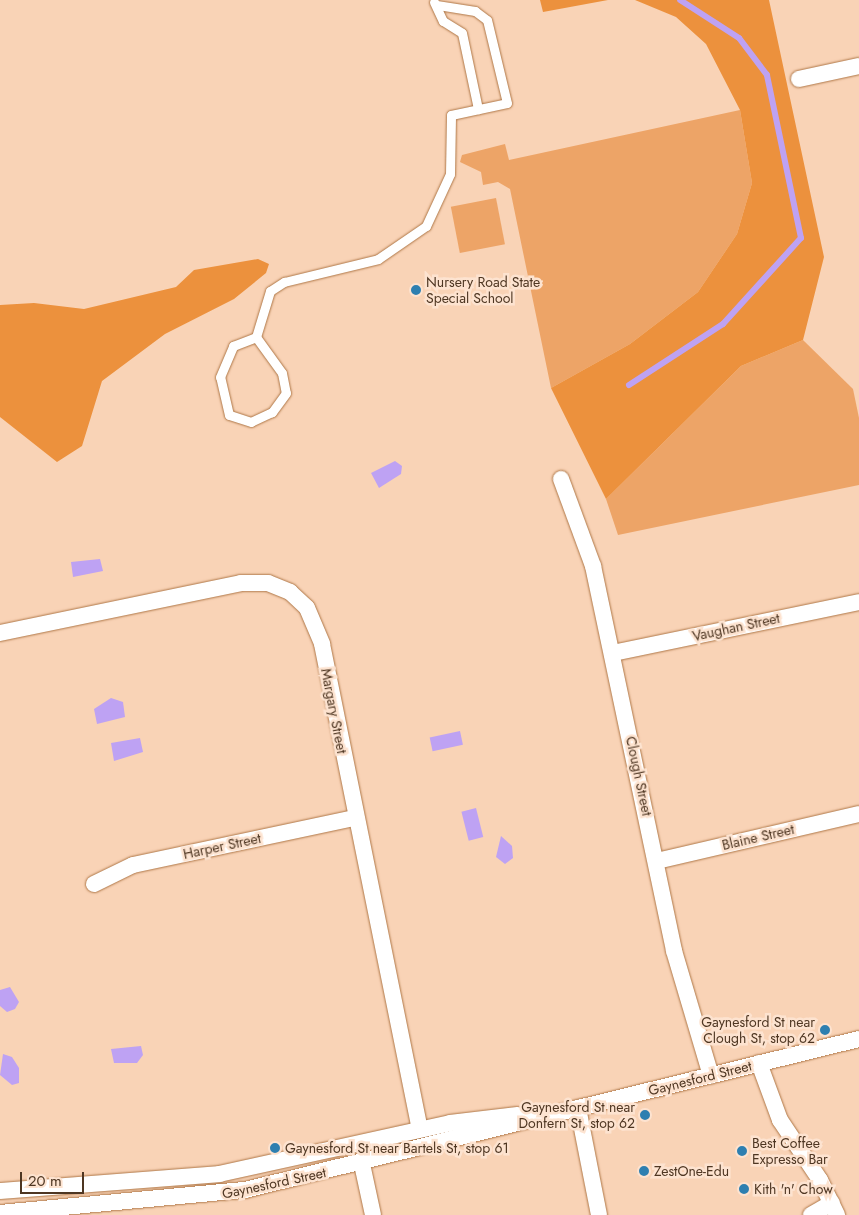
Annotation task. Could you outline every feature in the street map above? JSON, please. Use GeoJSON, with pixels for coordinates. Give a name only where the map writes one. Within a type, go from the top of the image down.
{"type":"FeatureCollection","features":[{"type":"Feature","properties":{"kind":"street"},"geometry":{"type":"LineString","coordinates":[[799,79],[859,66]]}},
{"type":"Feature","properties":{"kind":"street","name":"Clough Street"},"geometry":{"type":"LineString","coordinates":[[561,479],[587,546],[613,653],[657,860],[674,951],[711,1076]]}},
{"type":"Feature","properties":{"kind":"street","name":"Margary Street"},"geometry":{"type":"LineString","coordinates":[[0,633],[241,584],[268,583],[290,592],[307,608],[322,644],[354,818],[420,1129]]}},
{"type":"Feature","properties":{"kind":"street","name":"Vaughan Street"},"geometry":{"type":"LineString","coordinates":[[613,653],[859,602]]}},
{"type":"Feature","properties":{"kind":"street","name":"Blaine Street"},"geometry":{"type":"LineString","coordinates":[[657,860],[859,814]]}},
{"type":"Feature","properties":{"kind":"street","name":"Harper Street"},"geometry":{"type":"LineString","coordinates":[[94,884],[134,865],[354,818]]}},
{"type":"Feature","properties":{"kind":"street","name":"Gaynesford Street"},"geometry":{"type":"LineString","coordinates":[[0,1191],[219,1174],[420,1129],[578,1108],[859,1039]]}},
{"type":"Feature","properties":{"kind":"street"},"geometry":{"type":"LineString","coordinates":[[759,1063],[780,1120],[835,1209],[810,1215]]}},
{"type":"Feature","properties":{"kind":"street"},"geometry":{"type":"LineString","coordinates":[[578,1108],[600,1215]]}},
{"type":"Feature","properties":{"kind":"street","name":"Gaynesford Street"},"geometry":{"type":"LineString","coordinates":[[0,1213],[211,1196],[362,1164],[541,1114]]}},
{"type":"Feature","properties":{"kind":"street"},"geometry":{"type":"LineString","coordinates":[[362,1164],[373,1215]]}},
{"type":"Feature","properties":{"kind":"lane"},"geometry":{"type":"LineString","coordinates":[[256,336],[282,373],[286,392],[272,412],[251,422],[229,414],[220,377],[233,346],[256,336],[270,291],[284,282],[378,259],[426,226],[450,174],[451,115],[507,103],[487,20],[475,11],[434,3]]}},
{"type":"Feature","properties":{"kind":"lane"},"geometry":{"type":"LineString","coordinates":[[434,3],[442,21],[462,33],[478,109]]}},
{"type":"Feature","properties":{"kind":"shaded area"},"geometry":{"type":"Polygon","coordinates":[[[540,0],[608,0],[543,12],[540,0]]]}},
{"type":"Feature","properties":{"kind":"shaded area"},"geometry":{"type":"Polygon","coordinates":[[[635,0],[769,0],[824,257],[803,340],[741,366],[606,499],[551,388],[630,344],[698,292],[737,234],[752,183],[740,110],[706,44],[676,17],[635,0]]]}},
{"type":"Feature","properties":{"kind":"shaded area"},"geometry":{"type":"Polygon","coordinates":[[[740,110],[752,183],[737,234],[698,292],[630,344],[551,388],[510,189],[498,182],[483,185],[481,172],[460,162],[462,155],[505,144],[509,160],[740,110]]]}},
{"type":"Feature","properties":{"kind":"shaded area"},"geometry":{"type":"Polygon","coordinates":[[[496,198],[505,244],[460,253],[451,207],[496,198]]]}},
{"type":"Feature","properties":{"kind":"shaded area"},"geometry":{"type":"Polygon","coordinates":[[[258,259],[269,264],[266,273],[234,299],[165,334],[102,381],[82,446],[57,462],[0,417],[0,305],[34,303],[84,309],[176,287],[194,270],[258,259]]]}},
{"type":"Feature","properties":{"kind":"shaded area"},"geometry":{"type":"Polygon","coordinates":[[[803,340],[853,389],[859,418],[859,485],[618,535],[606,499],[741,366],[803,340]]]}},
{"type":"Feature","properties":{"kind":"shaded area"},"geometry":{"type":"Polygon","coordinates":[[[395,461],[402,466],[401,474],[379,488],[371,473],[395,461]]]}},
{"type":"Feature","properties":{"kind":"shaded area"},"geometry":{"type":"Polygon","coordinates":[[[100,559],[103,571],[73,577],[71,562],[100,559]]]}},
{"type":"Feature","properties":{"kind":"shaded area"},"geometry":{"type":"Polygon","coordinates":[[[111,698],[123,702],[125,717],[97,724],[94,709],[111,698]]]}},
{"type":"Feature","properties":{"kind":"shaded area"},"geometry":{"type":"Polygon","coordinates":[[[460,731],[463,745],[433,751],[430,737],[460,731]]]}},
{"type":"Feature","properties":{"kind":"shaded area"},"geometry":{"type":"Polygon","coordinates":[[[140,738],[143,752],[114,761],[111,743],[140,738]]]}},
{"type":"Feature","properties":{"kind":"shaded area"},"geometry":{"type":"Polygon","coordinates":[[[476,808],[483,837],[469,841],[461,812],[476,808]]]}},
{"type":"Feature","properties":{"kind":"shaded area"},"geometry":{"type":"Polygon","coordinates":[[[501,836],[512,846],[513,858],[505,864],[496,857],[501,836]]]}},
{"type":"Feature","properties":{"kind":"shaded area"},"geometry":{"type":"Polygon","coordinates":[[[10,987],[19,1002],[15,1009],[7,1012],[0,1006],[0,990],[10,987]]]}},
{"type":"Feature","properties":{"kind":"shaded area"},"geometry":{"type":"Polygon","coordinates":[[[141,1046],[143,1055],[137,1063],[114,1063],[111,1049],[141,1046]]]}},
{"type":"Feature","properties":{"kind":"shaded area"},"geometry":{"type":"Polygon","coordinates":[[[3,1054],[12,1057],[19,1068],[19,1083],[12,1085],[0,1075],[3,1054]]]}},
{"type":"Feature","properties":{"kind":"waterway"},"geometry":{"type":"LineString","coordinates":[[629,385],[723,324],[801,238],[767,75],[739,38],[680,0]]}},
{"type":"Feature","properties":{"kind":"place","name":"Nursery Road State Special School"},"geometry":{"type":"Point","coordinates":[416,290]}},
{"type":"Feature","properties":{"kind":"place","name":"Gaynesford St near Clough St, stop 62"},"geometry":{"type":"Point","coordinates":[825,1030]}},
{"type":"Feature","properties":{"kind":"place","name":"Gaynesford St near Donfern St, stop 62"},"geometry":{"type":"Point","coordinates":[645,1115]}},
{"type":"Feature","properties":{"kind":"place","name":"Gaynesford St near Bartels St, stop 61"},"geometry":{"type":"Point","coordinates":[275,1148]}},
{"type":"Feature","properties":{"kind":"place","name":"Best Coffee Expresso Bar"},"geometry":{"type":"Point","coordinates":[742,1151]}},
{"type":"Feature","properties":{"kind":"place","name":"ZestOne-Edu"},"geometry":{"type":"Point","coordinates":[644,1171]}},
{"type":"Feature","properties":{"kind":"place","name":"Kith 'n' Chow"},"geometry":{"type":"Point","coordinates":[744,1189]}}]}
